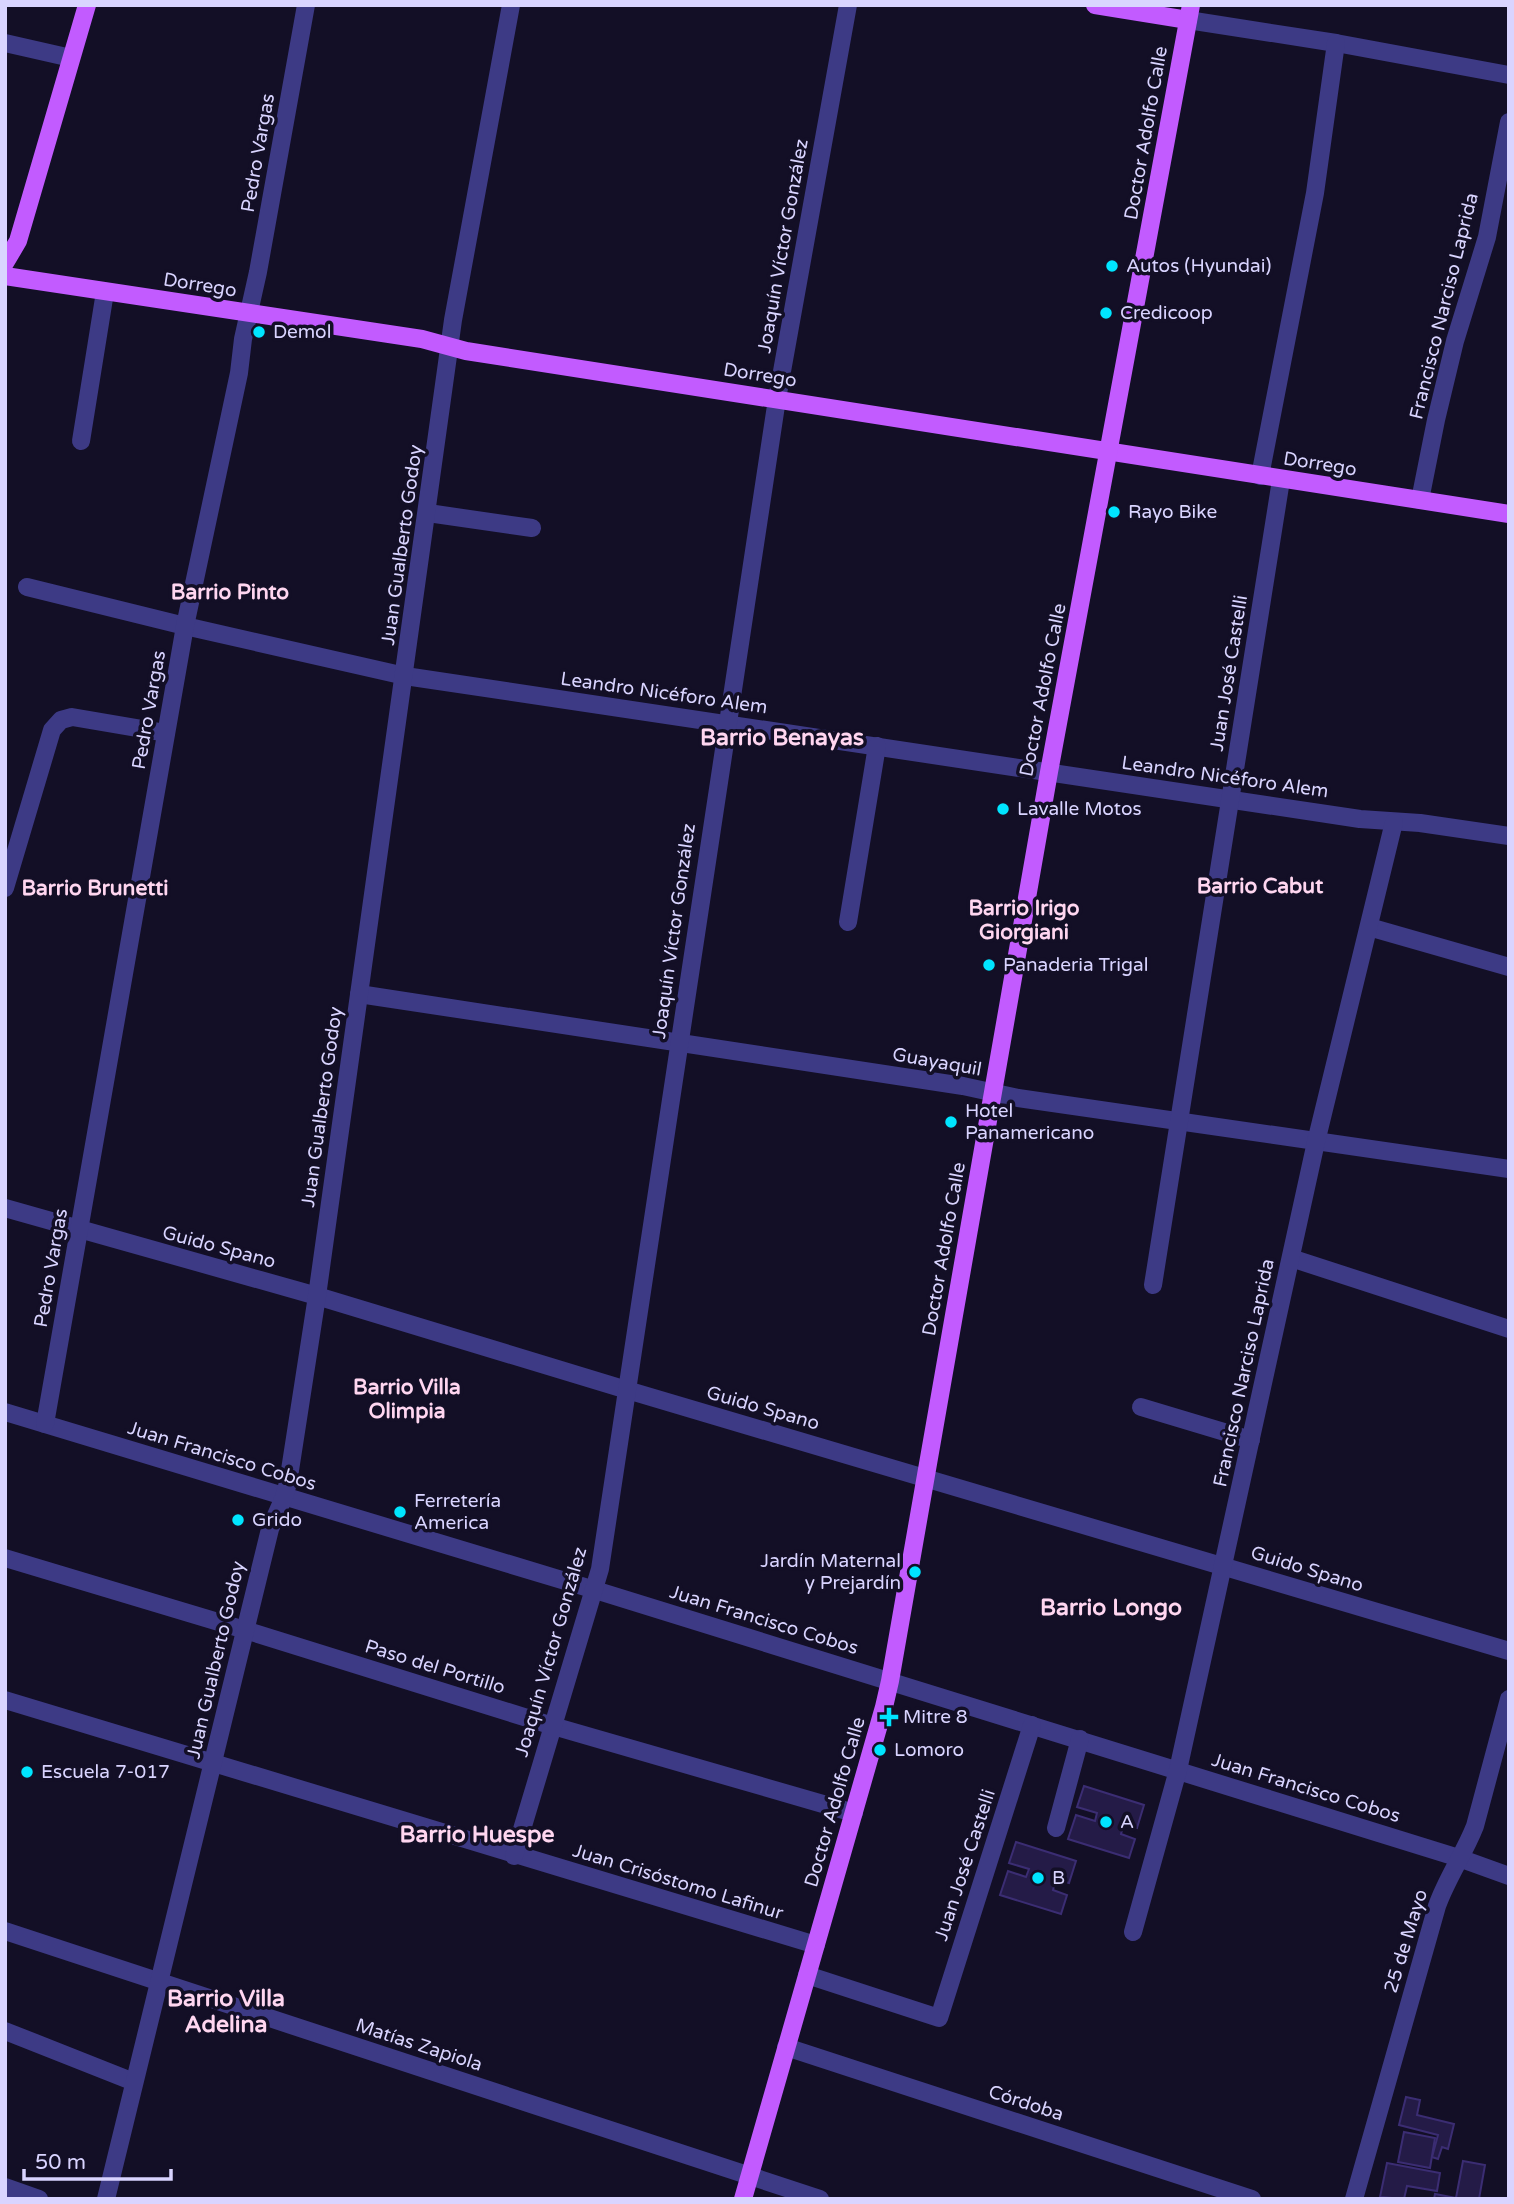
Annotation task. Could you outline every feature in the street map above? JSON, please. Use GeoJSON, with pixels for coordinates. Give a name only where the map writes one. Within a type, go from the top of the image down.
{"type":"FeatureCollection","features":[{"type":"Feature","properties":{"kind":"main road"},"geometry":{"type":"LineString","coordinates":[[5,262],[18,241],[87,5]]}},
{"type":"Feature","properties":{"kind":"main road"},"geometry":{"type":"LineString","coordinates":[[1095,5],[1189,13]]}},
{"type":"Feature","properties":{"kind":"main road","name":"Doctor Adolfo Calle"},"geometry":{"type":"LineString","coordinates":[[743,2199],[890,1681],[1049,772],[1189,13]]}},
{"type":"Feature","properties":{"kind":"main road","name":"Dorrego"},"geometry":{"type":"LineString","coordinates":[[5,276],[422,339],[466,351],[1509,514]]}},
{"type":"Feature","properties":{"kind":"street","name":"Pedro Vargas"},"geometry":{"type":"LineString","coordinates":[[45,1424],[185,626],[239,373],[243,339],[306,5]]}},
{"type":"Feature","properties":{"kind":"street","name":"Juan Gualberto Godoy"},"geometry":{"type":"LineString","coordinates":[[106,2199],[270,1529],[284,1497],[291,1464],[450,346],[510,5]]}},
{"type":"Feature","properties":{"kind":"street","name":"Joaquín Víctor González"},"geometry":{"type":"LineString","coordinates":[[514,1856],[600,1569],[777,399],[848,5]]}},
{"type":"Feature","properties":{"kind":"street"},"geometry":{"type":"LineString","coordinates":[[1189,13],[1509,75]]}},
{"type":"Feature","properties":{"kind":"street"},"geometry":{"type":"LineString","coordinates":[[5,43],[71,58]]}},
{"type":"Feature","properties":{"kind":"street"},"geometry":{"type":"LineString","coordinates":[[1260,476],[1315,193],[1336,43]]}},
{"type":"Feature","properties":{"kind":"street","name":"Francisco Narciso Laprida"},"geometry":{"type":"LineString","coordinates":[[1420,500],[1455,341],[1487,237],[1509,122]]}},
{"type":"Feature","properties":{"kind":"street"},"geometry":{"type":"LineString","coordinates":[[81,441],[105,292]]}},
{"type":"Feature","properties":{"kind":"street","name":"Juan José Castelli"},"geometry":{"type":"LineString","coordinates":[[1153,1285],[1281,480]]}},
{"type":"Feature","properties":{"kind":"street"},"geometry":{"type":"LineString","coordinates":[[428,513],[532,528]]}},
{"type":"Feature","properties":{"kind":"street","name":"Leandro Nicéforo Alem"},"geometry":{"type":"LineString","coordinates":[[27,587],[405,676],[1372,820],[1420,823],[1509,836]]}},
{"type":"Feature","properties":{"kind":"street"},"geometry":{"type":"LineString","coordinates":[[5,888],[52,730],[61,720],[72,717],[166,733]]}},
{"type":"Feature","properties":{"kind":"street"},"geometry":{"type":"LineString","coordinates":[[848,922],[877,746]]}},
{"type":"Feature","properties":{"kind":"street","name":"Francisco Narciso Laprida"},"geometry":{"type":"LineString","coordinates":[[1133,1932],[1178,1770],[1317,1142],[1394,822]]}},
{"type":"Feature","properties":{"kind":"street"},"geometry":{"type":"LineString","coordinates":[[1369,927],[1509,967]]}},
{"type":"Feature","properties":{"kind":"street","name":"Guayaquil"},"geometry":{"type":"LineString","coordinates":[[359,994],[962,1086],[1179,1122],[1509,1169]]}},
{"type":"Feature","properties":{"kind":"street","name":"Guido Spano"},"geometry":{"type":"LineString","coordinates":[[5,1208],[317,1296],[1509,1651]]}},
{"type":"Feature","properties":{"kind":"street"},"geometry":{"type":"LineString","coordinates":[[1291,1258],[1509,1329]]}},
{"type":"Feature","properties":{"kind":"street"},"geometry":{"type":"LineString","coordinates":[[1141,1407],[1251,1440]]}},
{"type":"Feature","properties":{"kind":"street","name":"Juan Francisco Cobos"},"geometry":{"type":"LineString","coordinates":[[5,1412],[890,1681],[1459,1858],[1509,1876]]}},
{"type":"Feature","properties":{"kind":"street","name":"Paso del Portillo"},"geometry":{"type":"LineString","coordinates":[[5,1558],[553,1726],[854,1813]]}},
{"type":"Feature","properties":{"kind":"street","name":"25 de Mayo"},"geometry":{"type":"LineString","coordinates":[[1354,2199],[1437,1906],[1446,1880],[1475,1826],[1509,1699]]}},
{"type":"Feature","properties":{"kind":"street","name":"Juan Crisóstomo Lafinur"},"geometry":{"type":"LineString","coordinates":[[5,1700],[514,1856],[816,1945]]}},
{"type":"Feature","properties":{"kind":"street","name":"Juan José Castelli"},"geometry":{"type":"LineString","coordinates":[[807,1975],[939,2018],[1032,1725]]}},
{"type":"Feature","properties":{"kind":"street"},"geometry":{"type":"LineString","coordinates":[[1056,1828],[1080,1740]]}},
{"type":"Feature","properties":{"kind":"street","name":"Matías Zapiola"},"geometry":{"type":"LineString","coordinates":[[5,1931],[820,2199]]}},
{"type":"Feature","properties":{"kind":"street"},"geometry":{"type":"LineString","coordinates":[[5,2031],[134,2082]]}},
{"type":"Feature","properties":{"kind":"street","name":"Córdoba"},"geometry":{"type":"LineString","coordinates":[[786,2047],[1252,2199]]}},
{"type":"Feature","properties":{"kind":"street"},"geometry":{"type":"LineString","coordinates":[[5,2188],[39,2199]]}},
{"type":"Feature","properties":{"kind":"building","name":"A"},"geometry":{"type":"Polygon","coordinates":[[[1084,1786],[1144,1805],[1137,1828],[1124,1823],[1121,1834],[1135,1839],[1129,1858],[1068,1839],[1076,1815],[1095,1821],[1097,1813],[1077,1807],[1084,1786]]]}},
{"type":"Feature","properties":{"kind":"building","name":"B"},"geometry":{"type":"Polygon","coordinates":[[[1016,1842],[1076,1861],[1069,1883],[1056,1879],[1053,1890],[1067,1895],[1061,1914],[1000,1895],[1008,1871],[1026,1877],[1029,1869],[1009,1863],[1016,1842]]]}},
{"type":"Feature","properties":{"kind":"building"},"geometry":{"type":"Polygon","coordinates":[[[1406,2097],[1420,2100],[1417,2115],[1454,2124],[1448,2149],[1442,2147],[1438,2159],[1432,2157],[1438,2135],[1399,2125],[1406,2097]]]}},
{"type":"Feature","properties":{"kind":"building"},"geometry":{"type":"Polygon","coordinates":[[[1404,2132],[1435,2138],[1430,2168],[1398,2162],[1404,2132]]]}},
{"type":"Feature","properties":{"kind":"building"},"geometry":{"type":"Polygon","coordinates":[[[1463,2161],[1485,2165],[1479,2199],[1434,2199],[1435,2194],[1456,2198],[1463,2161]]]}},
{"type":"Feature","properties":{"kind":"building"},"geometry":{"type":"Polygon","coordinates":[[[1387,2163],[1440,2173],[1437,2191],[1407,2186],[1404,2199],[1380,2197],[1387,2163]]]}},
{"type":"Feature","properties":{"kind":"place","name":"Autos (Hyundai)"},"geometry":{"type":"Point","coordinates":[1112,266]}},
{"type":"Feature","properties":{"kind":"place","name":"Credicoop"},"geometry":{"type":"Point","coordinates":[1106,313]}},
{"type":"Feature","properties":{"kind":"place","name":"Demol"},"geometry":{"type":"Point","coordinates":[259,332]}},
{"type":"Feature","properties":{"kind":"place","name":"Rayo Bike"},"geometry":{"type":"Point","coordinates":[1114,512]}},
{"type":"Feature","properties":{"kind":"place","name":"Lavalle Motos"},"geometry":{"type":"Point","coordinates":[1003,809]}},
{"type":"Feature","properties":{"kind":"place","name":"Panaderia Trigal"},"geometry":{"type":"Point","coordinates":[989,965]}},
{"type":"Feature","properties":{"kind":"place","name":"Hotel Panamericano"},"geometry":{"type":"Point","coordinates":[951,1122]}},
{"type":"Feature","properties":{"kind":"place","name":"Ferretería America"},"geometry":{"type":"Point","coordinates":[400,1512]}},
{"type":"Feature","properties":{"kind":"place","name":"Grido"},"geometry":{"type":"Point","coordinates":[238,1520]}},
{"type":"Feature","properties":{"kind":"place","name":"Jardín Maternal y Prejardín"},"geometry":{"type":"Point","coordinates":[915,1572]}},
{"type":"Feature","properties":{"kind":"place","name":"Mitre 8"},"geometry":{"type":"Point","coordinates":[889,1717]}},
{"type":"Feature","properties":{"kind":"place","name":"Lomoro"},"geometry":{"type":"Point","coordinates":[880,1750]}},
{"type":"Feature","properties":{"kind":"place","name":"Escuela 7-017"},"geometry":{"type":"Point","coordinates":[27,1772]}},
{"type":"Feature","properties":{"kind":"place","name":"A"},"geometry":{"type":"Point","coordinates":[1106,1822]}},
{"type":"Feature","properties":{"kind":"place","name":"B"},"geometry":{"type":"Point","coordinates":[1038,1878]}},
{"type":"Feature","properties":{"kind":"district","name":"Barrio Pinto"},"geometry":{"type":"Point","coordinates":[230,592]}},
{"type":"Feature","properties":{"kind":"district","name":"Barrio Benayas"},"geometry":{"type":"Point","coordinates":[782,738]}},
{"type":"Feature","properties":{"kind":"district","name":"Barrio Cabut"},"geometry":{"type":"Point","coordinates":[1260,886]}},
{"type":"Feature","properties":{"kind":"district","name":"Barrio Brunetti"},"geometry":{"type":"Point","coordinates":[95,888]}},
{"type":"Feature","properties":{"kind":"district","name":"Barrio Irigo Giorgiani"},"geometry":{"type":"Point","coordinates":[1024,920]}},
{"type":"Feature","properties":{"kind":"district","name":"Barrio Villa Olimpia"},"geometry":{"type":"Point","coordinates":[407,1399]}},
{"type":"Feature","properties":{"kind":"district","name":"Barrio Longo"},"geometry":{"type":"Point","coordinates":[1111,1608]}},
{"type":"Feature","properties":{"kind":"district","name":"Barrio Huespe"},"geometry":{"type":"Point","coordinates":[477,1835]}},
{"type":"Feature","properties":{"kind":"district","name":"Barrio Villa Adelina"},"geometry":{"type":"Point","coordinates":[226,2012]}}]}
